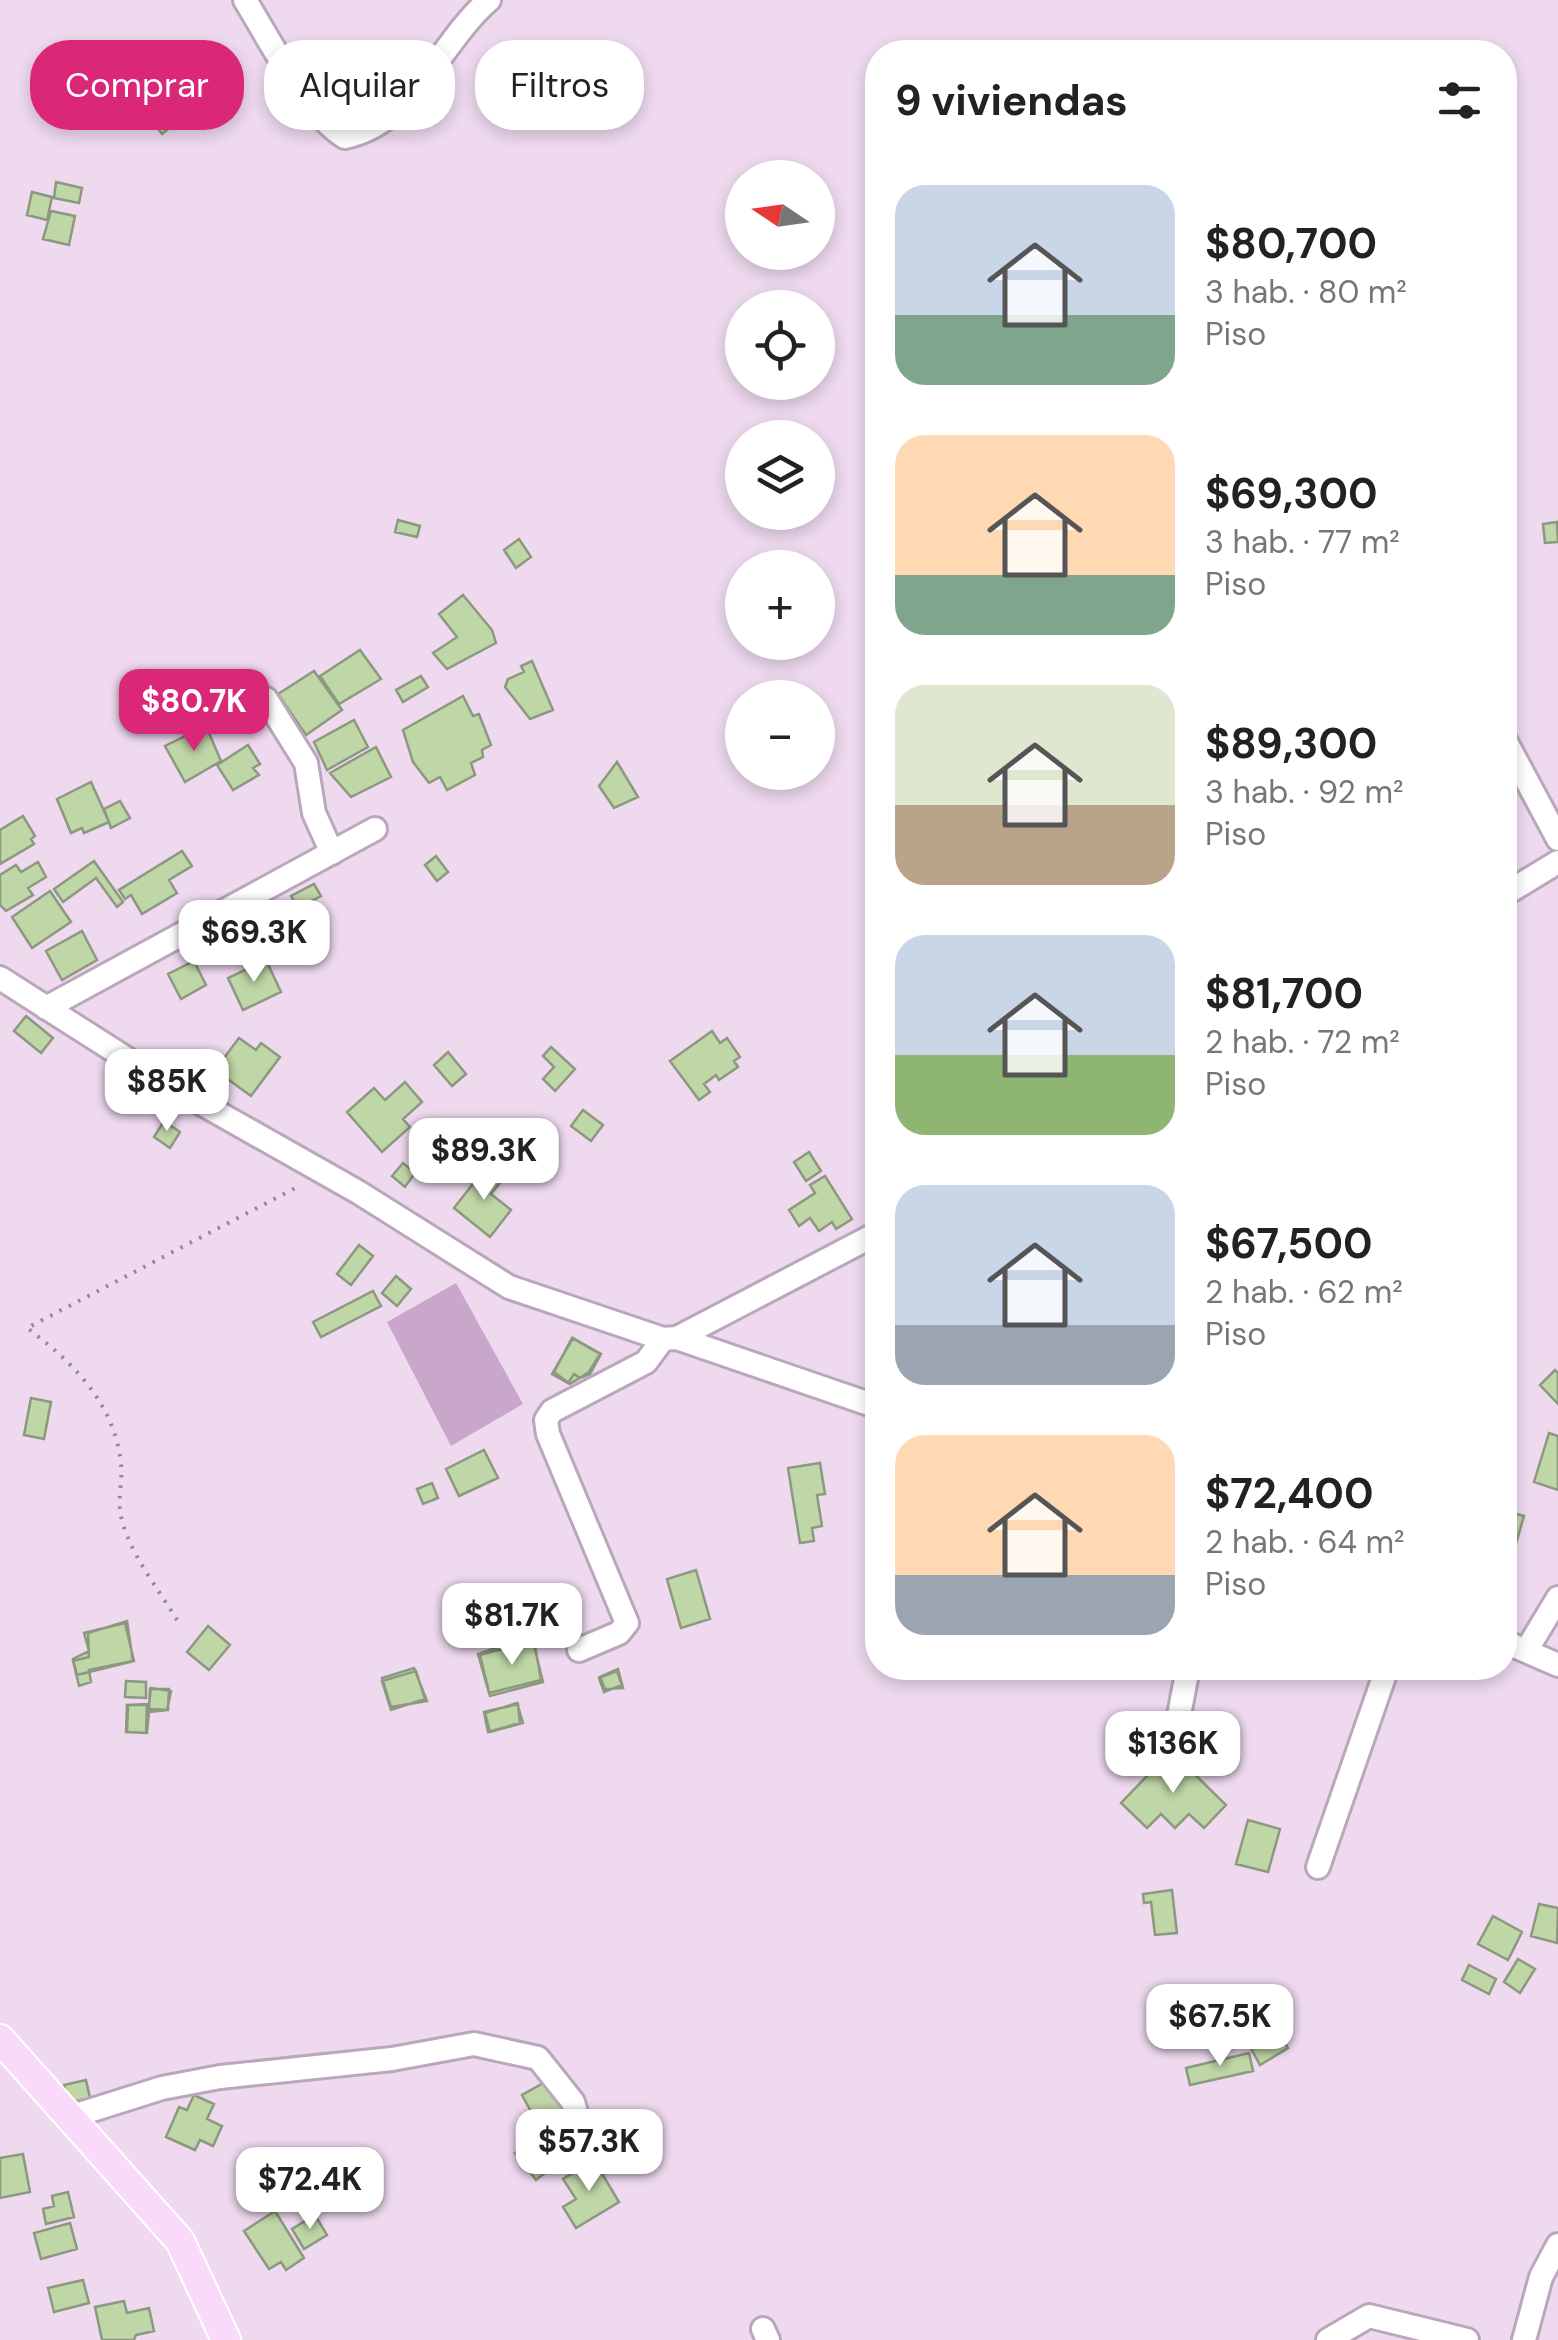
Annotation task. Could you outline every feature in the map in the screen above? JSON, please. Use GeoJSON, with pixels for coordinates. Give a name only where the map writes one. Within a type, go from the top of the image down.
{"type":"FeatureCollection","features":[{"type":"Feature","properties":{"kind":"main road"},"geometry":{"type":"LineString","coordinates":[[0,2039],[180,2242],[226,2340]]}},
{"type":"Feature","properties":{"kind":"street"},"geometry":{"type":"LineString","coordinates":[[245,0],[310,100],[333,130],[345,137],[364,133],[404,107],[462,24],[489,0]]}},
{"type":"Feature","properties":{"kind":"street"},"geometry":{"type":"LineString","coordinates":[[266,699],[306,763],[314,813],[332,853]]}},
{"type":"Feature","properties":{"kind":"street"},"geometry":{"type":"LineString","coordinates":[[1517,762],[1558,838]]}},
{"type":"Feature","properties":{"kind":"street"},"geometry":{"type":"LineString","coordinates":[[46,1008],[375,829]]}},
{"type":"Feature","properties":{"kind":"street"},"geometry":{"type":"LineString","coordinates":[[1517,887],[1558,862]]}},
{"type":"Feature","properties":{"kind":"street"},"geometry":{"type":"LineString","coordinates":[[0,978],[509,1287],[865,1404]]}},
{"type":"Feature","properties":{"kind":"street"},"geometry":{"type":"LineString","coordinates":[[580,1650],[619,1633],[627,1622],[548,1434],[546,1420],[552,1411],[646,1362],[670,1338],[865,1240]]}},
{"type":"Feature","properties":{"kind":"street"},"geometry":{"type":"LineString","coordinates":[[1517,1645],[1558,1598]]}},
{"type":"Feature","properties":{"kind":"street"},"geometry":{"type":"LineString","coordinates":[[1517,1646],[1558,1665]]}},
{"type":"Feature","properties":{"kind":"street"},"geometry":{"type":"LineString","coordinates":[[1175,1736],[1186,1680]]}},
{"type":"Feature","properties":{"kind":"street"},"geometry":{"type":"LineString","coordinates":[[1318,1867],[1383,1680]]}},
{"type":"Feature","properties":{"kind":"street"},"geometry":{"type":"LineString","coordinates":[[70,2117],[162,2088],[220,2077],[392,2059],[474,2044],[538,2058],[573,2102],[587,2151]]}},
{"type":"Feature","properties":{"kind":"street"},"geometry":{"type":"LineString","coordinates":[[1524,2340],[1541,2276],[1558,2245]]}},
{"type":"Feature","properties":{"kind":"street"},"geometry":{"type":"LineString","coordinates":[[1328,2340],[1369,2316],[1384,2329],[1468,2340]]}},
{"type":"Feature","properties":{"kind":"path"},"geometry":{"type":"LineString","coordinates":[[177,1620],[137,1552],[120,1512],[122,1462],[104,1408],[87,1380],[27,1328],[323,1174]]}},
{"type":"Feature","properties":{"kind":"shaded area"},"geometry":{"type":"Polygon","coordinates":[[[456,1283],[523,1404],[451,1446],[387,1322],[456,1283]]]}},
{"type":"Feature","properties":{"kind":"building"},"geometry":{"type":"Polygon","coordinates":[[[56,182],[82,188],[79,203],[54,198],[56,182]]]}},
{"type":"Feature","properties":{"kind":"building"},"geometry":{"type":"Polygon","coordinates":[[[32,192],[52,197],[47,220],[27,215],[32,192]]]}},
{"type":"Feature","properties":{"kind":"building"},"geometry":{"type":"Polygon","coordinates":[[[51,211],[75,216],[69,245],[43,239],[51,211]]]}},
{"type":"Feature","properties":{"kind":"building"},"geometry":{"type":"Polygon","coordinates":[[[398,520],[420,526],[417,537],[395,532],[398,520]]]}},
{"type":"Feature","properties":{"kind":"building"},"geometry":{"type":"Polygon","coordinates":[[[1557,522],[1558,542],[1545,543],[1543,524],[1557,522]]]}},
{"type":"Feature","properties":{"kind":"building"},"geometry":{"type":"Polygon","coordinates":[[[519,539],[531,557],[516,568],[504,550],[519,539]]]}},
{"type":"Feature","properties":{"kind":"building"},"geometry":{"type":"Polygon","coordinates":[[[463,595],[492,630],[496,643],[447,669],[433,653],[457,637],[439,614],[463,595]]]}},
{"type":"Feature","properties":{"kind":"building"},"geometry":{"type":"Polygon","coordinates":[[[360,650],[381,679],[339,704],[320,676],[360,650]]]}},
{"type":"Feature","properties":{"kind":"building"},"geometry":{"type":"Polygon","coordinates":[[[532,661],[553,710],[530,719],[505,687],[508,679],[524,672],[521,666],[532,661]]]}},
{"type":"Feature","properties":{"kind":"building"},"geometry":{"type":"Polygon","coordinates":[[[314,671],[342,710],[306,735],[278,694],[314,671]]]}},
{"type":"Feature","properties":{"kind":"building"},"geometry":{"type":"Polygon","coordinates":[[[421,676],[428,687],[403,702],[396,690],[421,676]]]}},
{"type":"Feature","properties":{"kind":"building"},"geometry":{"type":"Polygon","coordinates":[[[463,696],[473,716],[479,714],[491,745],[482,750],[483,757],[471,763],[475,775],[447,790],[440,777],[429,783],[413,762],[403,730],[463,696]]]}},
{"type":"Feature","properties":{"kind":"building"},"geometry":{"type":"Polygon","coordinates":[[[354,720],[368,747],[327,770],[314,742],[354,720]]]}},
{"type":"Feature","properties":{"kind":"building"},"geometry":{"type":"Polygon","coordinates":[[[206,726],[221,761],[185,782],[165,746],[206,726]]]}},
{"type":"Feature","properties":{"kind":"building"},"geometry":{"type":"Polygon","coordinates":[[[248,745],[260,764],[253,768],[259,775],[233,790],[217,765],[248,745]]]}},
{"type":"Feature","properties":{"kind":"building"},"geometry":{"type":"Polygon","coordinates":[[[376,747],[391,777],[351,797],[330,773],[376,747]]]}},
{"type":"Feature","properties":{"kind":"building"},"geometry":{"type":"Polygon","coordinates":[[[617,762],[638,797],[614,808],[599,786],[617,762]]]}},
{"type":"Feature","properties":{"kind":"building"},"geometry":{"type":"Polygon","coordinates":[[[91,782],[109,822],[84,833],[82,828],[71,833],[57,799],[91,782]]]}},
{"type":"Feature","properties":{"kind":"building"},"geometry":{"type":"Polygon","coordinates":[[[120,801],[130,818],[111,828],[104,809],[120,801]]]}},
{"type":"Feature","properties":{"kind":"building"},"geometry":{"type":"Polygon","coordinates":[[[23,816],[35,836],[31,839],[34,844],[0,864],[0,830],[23,816]]]}},
{"type":"Feature","properties":{"kind":"building"},"geometry":{"type":"Polygon","coordinates":[[[182,851],[192,866],[169,880],[177,893],[142,914],[131,895],[125,899],[119,890],[182,851]]]}},
{"type":"Feature","properties":{"kind":"building"},"geometry":{"type":"Polygon","coordinates":[[[436,856],[448,872],[437,881],[425,865],[436,856]]]}},
{"type":"Feature","properties":{"kind":"building"},"geometry":{"type":"Polygon","coordinates":[[[94,861],[123,902],[117,907],[96,878],[63,902],[54,889],[94,861]]]}},
{"type":"Feature","properties":{"kind":"building"},"geometry":{"type":"Polygon","coordinates":[[[38,862],[46,877],[28,888],[33,895],[6,911],[0,905],[0,875],[16,865],[21,872],[38,862]]]}},
{"type":"Feature","properties":{"kind":"building"},"geometry":{"type":"Polygon","coordinates":[[[314,884],[321,896],[298,908],[291,896],[314,884]]]}},
{"type":"Feature","properties":{"kind":"building"},"geometry":{"type":"Polygon","coordinates":[[[50,891],[71,922],[32,948],[12,917],[50,891]]]}},
{"type":"Feature","properties":{"kind":"building"},"geometry":{"type":"Polygon","coordinates":[[[266,899],[276,922],[237,940],[227,917],[266,899]]]}},
{"type":"Feature","properties":{"kind":"building"},"geometry":{"type":"Polygon","coordinates":[[[82,931],[97,960],[62,980],[46,951],[82,931]]]}},
{"type":"Feature","properties":{"kind":"building"},"geometry":{"type":"Polygon","coordinates":[[[266,960],[281,992],[243,1010],[228,978],[266,960]]]}},
{"type":"Feature","properties":{"kind":"building"},"geometry":{"type":"Polygon","coordinates":[[[194,961],[206,985],[181,999],[168,974],[194,961]]]}},
{"type":"Feature","properties":{"kind":"building"},"geometry":{"type":"Polygon","coordinates":[[[26,1016],[53,1038],[41,1053],[14,1031],[26,1016]]]}},
{"type":"Feature","properties":{"kind":"building"},"geometry":{"type":"Polygon","coordinates":[[[712,1031],[720,1043],[727,1038],[740,1057],[734,1061],[738,1067],[719,1080],[716,1075],[704,1084],[710,1092],[699,1100],[670,1061],[712,1031]]]}},
{"type":"Feature","properties":{"kind":"building"},"geometry":{"type":"Polygon","coordinates":[[[239,1038],[256,1050],[261,1043],[280,1057],[251,1096],[215,1070],[239,1038]]]}},
{"type":"Feature","properties":{"kind":"building"},"geometry":{"type":"Polygon","coordinates":[[[551,1047],[575,1069],[555,1091],[543,1079],[554,1067],[543,1056],[551,1047]]]}},
{"type":"Feature","properties":{"kind":"building"},"geometry":{"type":"Polygon","coordinates":[[[448,1052],[466,1074],[452,1086],[434,1065],[448,1052]]]}},
{"type":"Feature","properties":{"kind":"building"},"geometry":{"type":"Polygon","coordinates":[[[405,1082],[422,1102],[403,1119],[410,1127],[382,1152],[347,1112],[374,1088],[385,1100],[405,1082]]]}},
{"type":"Feature","properties":{"kind":"building"},"geometry":{"type":"Polygon","coordinates":[[[583,1110],[603,1125],[591,1141],[571,1126],[583,1110]]]}},
{"type":"Feature","properties":{"kind":"building"},"geometry":{"type":"Polygon","coordinates":[[[164,1121],[180,1132],[170,1148],[154,1137],[164,1121]]]}},
{"type":"Feature","properties":{"kind":"building"},"geometry":{"type":"Polygon","coordinates":[[[809,1152],[821,1171],[806,1181],[794,1162],[809,1152]]]}},
{"type":"Feature","properties":{"kind":"building"},"geometry":{"type":"Polygon","coordinates":[[[403,1163],[415,1173],[405,1187],[392,1176],[403,1163]]]}},
{"type":"Feature","properties":{"kind":"building"},"geometry":{"type":"Polygon","coordinates":[[[487,1166],[503,1179],[491,1194],[511,1210],[490,1237],[454,1208],[487,1166]]]}},
{"type":"Feature","properties":{"kind":"building"},"geometry":{"type":"Polygon","coordinates":[[[825,1176],[852,1219],[836,1229],[832,1222],[819,1231],[810,1218],[799,1226],[789,1210],[815,1193],[810,1185],[825,1176]]]}},
{"type":"Feature","properties":{"kind":"building"},"geometry":{"type":"Polygon","coordinates":[[[359,1245],[373,1256],[351,1285],[337,1274],[359,1245]]]}},
{"type":"Feature","properties":{"kind":"building"},"geometry":{"type":"Polygon","coordinates":[[[396,1276],[411,1289],[397,1306],[382,1293],[396,1276]]]}},
{"type":"Feature","properties":{"kind":"building"},"geometry":{"type":"Polygon","coordinates":[[[373,1291],[381,1306],[321,1337],[313,1322],[373,1291]]]}},
{"type":"Feature","properties":{"kind":"building"},"geometry":{"type":"Polygon","coordinates":[[[572,1338],[600,1354],[589,1372],[570,1384],[554,1372],[572,1338]]]}},
{"type":"Feature","properties":{"kind":"building"},"geometry":{"type":"Polygon","coordinates":[[[573,1338],[601,1354],[590,1374],[580,1378],[574,1374],[568,1383],[552,1374],[573,1338]]]}},
{"type":"Feature","properties":{"kind":"building"},"geometry":{"type":"Polygon","coordinates":[[[1555,1370],[1558,1373],[1558,1404],[1540,1385],[1555,1370]]]}},
{"type":"Feature","properties":{"kind":"building"},"geometry":{"type":"Polygon","coordinates":[[[31,1398],[51,1402],[44,1439],[24,1435],[31,1398]]]}},
{"type":"Feature","properties":{"kind":"building"},"geometry":{"type":"Polygon","coordinates":[[[1549,1433],[1558,1436],[1558,1490],[1534,1482],[1549,1433]]]}},
{"type":"Feature","properties":{"kind":"building"},"geometry":{"type":"Polygon","coordinates":[[[484,1450],[498,1478],[459,1496],[446,1469],[484,1450]]]}},
{"type":"Feature","properties":{"kind":"building"},"geometry":{"type":"Polygon","coordinates":[[[820,1463],[825,1494],[817,1495],[822,1526],[812,1528],[814,1541],[800,1543],[788,1468],[820,1463]]]}},
{"type":"Feature","properties":{"kind":"building"},"geometry":{"type":"Polygon","coordinates":[[[432,1483],[438,1498],[423,1504],[417,1489],[432,1483]]]}},
{"type":"Feature","properties":{"kind":"building"},"geometry":{"type":"Polygon","coordinates":[[[1517,1514],[1524,1516],[1517,1540],[1517,1514]]]}},
{"type":"Feature","properties":{"kind":"building"},"geometry":{"type":"Polygon","coordinates":[[[696,1570],[710,1619],[681,1628],[667,1579],[696,1570]]]}},
{"type":"Feature","properties":{"kind":"building"},"geometry":{"type":"Polygon","coordinates":[[[478,1613],[506,1631],[495,1650],[466,1632],[478,1613]]]}},
{"type":"Feature","properties":{"kind":"building"},"geometry":{"type":"Polygon","coordinates":[[[127,1621],[133,1661],[89,1670],[91,1682],[79,1686],[73,1661],[89,1657],[88,1633],[127,1621]]]}},
{"type":"Feature","properties":{"kind":"building"},"geometry":{"type":"Polygon","coordinates":[[[125,1623],[134,1661],[77,1675],[73,1659],[89,1651],[84,1633],[125,1623]]]}},
{"type":"Feature","properties":{"kind":"building"},"geometry":{"type":"Polygon","coordinates":[[[208,1626],[230,1645],[209,1670],[187,1652],[208,1626]]]}},
{"type":"Feature","properties":{"kind":"building"},"geometry":{"type":"Polygon","coordinates":[[[533,1635],[541,1680],[489,1693],[478,1654],[533,1635]]]}},
{"type":"Feature","properties":{"kind":"building"},"geometry":{"type":"Polygon","coordinates":[[[533,1641],[543,1682],[490,1696],[480,1655],[533,1641]]]}},
{"type":"Feature","properties":{"kind":"building"},"geometry":{"type":"Polygon","coordinates":[[[414,1668],[427,1701],[391,1707],[382,1678],[414,1668]]]}},
{"type":"Feature","properties":{"kind":"building"},"geometry":{"type":"Polygon","coordinates":[[[618,1669],[623,1688],[605,1689],[600,1677],[618,1669]]]}},
{"type":"Feature","properties":{"kind":"building"},"geometry":{"type":"Polygon","coordinates":[[[416,1671],[425,1699],[391,1710],[382,1681],[416,1671]]]}},
{"type":"Feature","properties":{"kind":"building"},"geometry":{"type":"Polygon","coordinates":[[[617,1671],[622,1685],[604,1692],[599,1678],[617,1671]]]}},
{"type":"Feature","properties":{"kind":"building"},"geometry":{"type":"Polygon","coordinates":[[[126,1681],[146,1682],[146,1698],[125,1697],[126,1681]]]}},
{"type":"Feature","properties":{"kind":"building"},"geometry":{"type":"Polygon","coordinates":[[[151,1688],[171,1691],[167,1710],[149,1712],[147,1733],[126,1732],[127,1705],[149,1704],[151,1688]]]}},
{"type":"Feature","properties":{"kind":"building"},"geometry":{"type":"Polygon","coordinates":[[[150,1689],[169,1689],[168,1710],[149,1709],[150,1689]]]}},
{"type":"Feature","properties":{"kind":"building"},"geometry":{"type":"Polygon","coordinates":[[[517,1703],[523,1723],[490,1732],[485,1713],[517,1703]]]}},
{"type":"Feature","properties":{"kind":"building"},"geometry":{"type":"Polygon","coordinates":[[[518,1704],[520,1723],[488,1732],[484,1712],[518,1704]]]}},
{"type":"Feature","properties":{"kind":"building"},"geometry":{"type":"Polygon","coordinates":[[[128,1705],[147,1705],[146,1733],[127,1732],[128,1705]]]}},
{"type":"Feature","properties":{"kind":"building"},"geometry":{"type":"Polygon","coordinates":[[[1171,1751],[1226,1805],[1204,1828],[1189,1814],[1175,1828],[1161,1814],[1147,1828],[1121,1803],[1171,1751]]]}},
{"type":"Feature","properties":{"kind":"building"},"geometry":{"type":"Polygon","coordinates":[[[1248,1820],[1280,1829],[1268,1872],[1236,1864],[1248,1820]]]}},
{"type":"Feature","properties":{"kind":"building"},"geometry":{"type":"Polygon","coordinates":[[[1172,1890],[1177,1933],[1155,1935],[1151,1902],[1144,1903],[1143,1894],[1172,1890]]]}},
{"type":"Feature","properties":{"kind":"building"},"geometry":{"type":"Polygon","coordinates":[[[1539,1904],[1558,1908],[1557,1943],[1531,1936],[1539,1904]]]}},
{"type":"Feature","properties":{"kind":"building"},"geometry":{"type":"Polygon","coordinates":[[[1493,1916],[1522,1932],[1508,1960],[1478,1944],[1493,1916]]]}},
{"type":"Feature","properties":{"kind":"building"},"geometry":{"type":"Polygon","coordinates":[[[1518,1959],[1535,1969],[1520,1993],[1504,1982],[1518,1959]]]}},
{"type":"Feature","properties":{"kind":"building"},"geometry":{"type":"Polygon","coordinates":[[[1469,1965],[1496,1979],[1489,1994],[1462,1980],[1469,1965]]]}},
{"type":"Feature","properties":{"kind":"building"},"geometry":{"type":"Polygon","coordinates":[[[1276,2027],[1288,2048],[1260,2065],[1248,2043],[1276,2027]]]}},
{"type":"Feature","properties":{"kind":"building"},"geometry":{"type":"Polygon","coordinates":[[[1249,2053],[1253,2071],[1190,2085],[1186,2068],[1249,2053]]]}},
{"type":"Feature","properties":{"kind":"building"},"geometry":{"type":"Polygon","coordinates":[[[86,2080],[90,2098],[68,2103],[64,2085],[86,2080]]]}},
{"type":"Feature","properties":{"kind":"building"},"geometry":{"type":"Polygon","coordinates":[[[547,2081],[567,2116],[541,2130],[522,2095],[547,2081]]]}},
{"type":"Feature","properties":{"kind":"building"},"geometry":{"type":"Polygon","coordinates":[[[194,2095],[214,2104],[207,2119],[222,2126],[213,2146],[200,2140],[195,2150],[166,2137],[179,2107],[187,2110],[194,2095]]]}},
{"type":"Feature","properties":{"kind":"building"},"geometry":{"type":"Polygon","coordinates":[[[530,2142],[550,2169],[536,2180],[515,2153],[530,2142]]]}},
{"type":"Feature","properties":{"kind":"building"},"geometry":{"type":"Polygon","coordinates":[[[23,2154],[30,2192],[0,2198],[0,2158],[23,2154]]]}},
{"type":"Feature","properties":{"kind":"building"},"geometry":{"type":"Polygon","coordinates":[[[594,2160],[619,2202],[576,2228],[563,2207],[576,2199],[563,2179],[594,2160]]]}},
{"type":"Feature","properties":{"kind":"building"},"geometry":{"type":"Polygon","coordinates":[[[68,2192],[74,2217],[46,2224],[43,2209],[54,2206],[52,2196],[68,2192]]]}},
{"type":"Feature","properties":{"kind":"building"},"geometry":{"type":"Polygon","coordinates":[[[275,2211],[304,2258],[286,2270],[281,2262],[269,2269],[244,2231],[275,2211]]]}},
{"type":"Feature","properties":{"kind":"building"},"geometry":{"type":"Polygon","coordinates":[[[315,2215],[327,2235],[304,2249],[292,2229],[315,2215]]]}},
{"type":"Feature","properties":{"kind":"building"},"geometry":{"type":"Polygon","coordinates":[[[70,2223],[77,2249],[41,2259],[34,2233],[70,2223]]]}},
{"type":"Feature","properties":{"kind":"building"},"geometry":{"type":"Polygon","coordinates":[[[83,2280],[89,2303],[54,2312],[48,2288],[83,2280]]]}},
{"type":"Feature","properties":{"kind":"building"},"geometry":{"type":"Polygon","coordinates":[[[124,2301],[127,2313],[149,2308],[154,2331],[136,2335],[134,2340],[102,2340],[95,2307],[124,2301]]]}}]}
